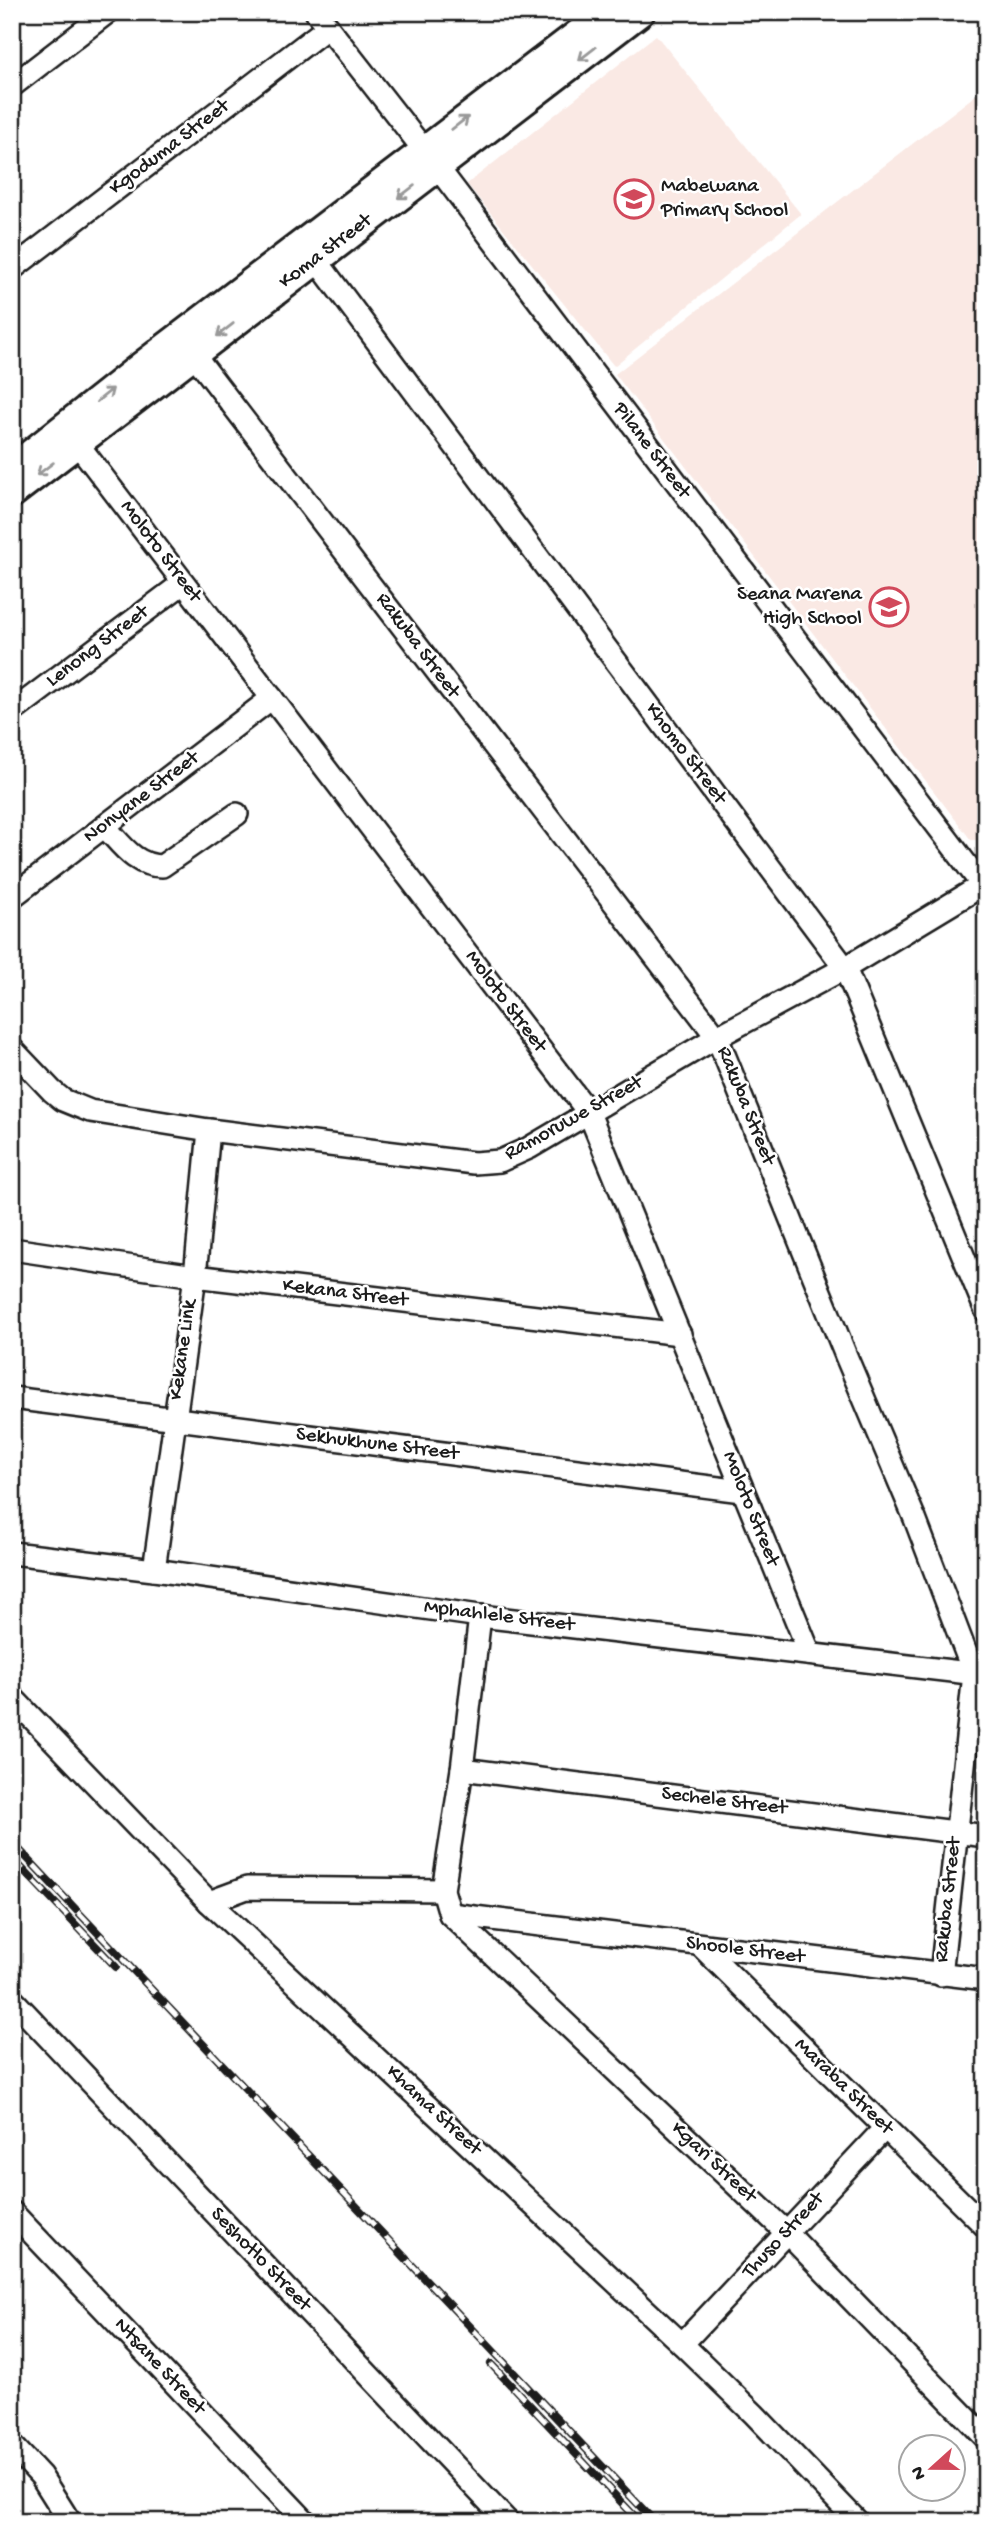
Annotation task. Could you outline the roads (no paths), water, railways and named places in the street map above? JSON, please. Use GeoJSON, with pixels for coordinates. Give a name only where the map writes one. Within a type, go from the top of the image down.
{"type":"FeatureCollection","features":[{"type":"Feature","properties":{"kind":"main road","name":"Koma Street"},"geometry":{"type":"LineString","coordinates":[[430,160],[606,12]]}},
{"type":"Feature","properties":{"kind":"main road","name":"Koma Street"},"geometry":{"type":"LineString","coordinates":[[12,494],[71,436],[310,251],[430,160],[641,12]]}},
{"type":"Feature","properties":{"kind":"main road","name":"Koma Street"},"geometry":{"type":"LineString","coordinates":[[12,468],[71,436]]}},
{"type":"Feature","properties":{"kind":"street"},"geometry":{"type":"LineString","coordinates":[[12,86],[108,12]]}},
{"type":"Feature","properties":{"kind":"street","name":"Pilane Street"},"geometry":{"type":"LineString","coordinates":[[322,20],[985,886]]}},
{"type":"Feature","properties":{"kind":"street","name":"Kgoduma Street"},"geometry":{"type":"LineString","coordinates":[[12,269],[322,20]]}},
{"type":"Feature","properties":{"kind":"street","name":"Khomo Street"},"geometry":{"type":"LineString","coordinates":[[310,251],[845,968],[986,1311]]}},
{"type":"Feature","properties":{"kind":"street","name":"Rakuba Street"},"geometry":{"type":"LineString","coordinates":[[187,346],[717,1037],[846,1356],[980,1674],[957,1832],[941,1975]]}},
{"type":"Feature","properties":{"kind":"street","name":"Moloto Street"},"geometry":{"type":"LineString","coordinates":[[71,436],[589,1112],[810,1654]]}},
{"type":"Feature","properties":{"kind":"street","name":"Lenong Street"},"geometry":{"type":"LineString","coordinates":[[12,712],[183,583]]}},
{"type":"Feature","properties":{"kind":"street","name":"Nonyane Street"},"geometry":{"type":"LineString","coordinates":[[12,897],[272,698]]}},
{"type":"Feature","properties":{"kind":"street"},"geometry":{"type":"LineString","coordinates":[[105,827],[138,861],[148,866],[162,866],[237,814]]}},
{"type":"Feature","properties":{"kind":"street","name":"Ramoruwe Street"},"geometry":{"type":"LineString","coordinates":[[12,1049],[52,1091],[77,1107],[108,1115],[209,1130],[489,1163],[509,1158],[985,886]]}},
{"type":"Feature","properties":{"kind":"street","name":"Kekane Link"},"geometry":{"type":"LineString","coordinates":[[154,1570],[195,1276],[209,1130]]}},
{"type":"Feature","properties":{"kind":"street","name":"Kekana Street"},"geometry":{"type":"LineString","coordinates":[[12,1249],[195,1276],[680,1334]]}},
{"type":"Feature","properties":{"kind":"street","name":"Sekhukhune Street"},"geometry":{"type":"LineString","coordinates":[[12,1398],[742,1492]]}},
{"type":"Feature","properties":{"kind":"street","name":"Mphahlele Street"},"geometry":{"type":"LineString","coordinates":[[12,1553],[481,1616],[980,1674]]}},
{"type":"Feature","properties":{"kind":"street","name":"Kgari Street"},"geometry":{"type":"LineString","coordinates":[[481,1616],[462,1769],[443,1890],[450,1914],[786,2232],[986,2438]]}},
{"type":"Feature","properties":{"kind":"street","name":"Khama Street"},"geometry":{"type":"LineString","coordinates":[[12,1697],[209,1902],[682,2344],[858,2522]]}},
{"type":"Feature","properties":{"kind":"street","name":"Sechele Street"},"geometry":{"type":"LineString","coordinates":[[462,1769],[986,1836]]}},
{"type":"Feature","properties":{"kind":"street"},"geometry":{"type":"LineString","coordinates":[[209,1902],[247,1888],[443,1890]]}},
{"type":"Feature","properties":{"kind":"street","name":"Shoole Street"},"geometry":{"type":"LineString","coordinates":[[450,1914],[986,1979]]}},
{"type":"Feature","properties":{"kind":"street"},"geometry":{"type":"LineString","coordinates":[[486,1950],[505,1920]]}},
{"type":"Feature","properties":{"kind":"street","name":"Maraba Street"},"geometry":{"type":"LineString","coordinates":[[701,1945],[986,2227]]}},
{"type":"Feature","properties":{"kind":"street","name":"Seshotlo Street"},"geometry":{"type":"LineString","coordinates":[[12,1999],[20,2022],[508,2522]]}},
{"type":"Feature","properties":{"kind":"street","name":"Thuso Street"},"geometry":{"type":"LineString","coordinates":[[682,2344],[886,2128]]}},
{"type":"Feature","properties":{"kind":"street","name":"Ntsane Street"},"geometry":{"type":"LineString","coordinates":[[12,2212],[306,2522]]}},
{"type":"Feature","properties":{"kind":"street"},"geometry":{"type":"LineString","coordinates":[[12,2445],[41,2476],[70,2522]]}},
{"type":"Feature","properties":{"kind":"railway"},"geometry":{"type":"LineString","coordinates":[[12,1842],[655,2522]]}},
{"type":"Feature","properties":{"kind":"railway"},"geometry":{"type":"LineString","coordinates":[[12,1858],[116,1967]]}},
{"type":"Feature","properties":{"kind":"railway"},"geometry":{"type":"LineString","coordinates":[[491,2364],[640,2522]]}},
{"type":"Feature","properties":{"kind":"place","name":"Mabewana Primary School"},"geometry":{"type":"Point","coordinates":[634,199]}},
{"type":"Feature","properties":{"kind":"place","name":"Seana Marena High School"},"geometry":{"type":"Point","coordinates":[889,607]}}]}
